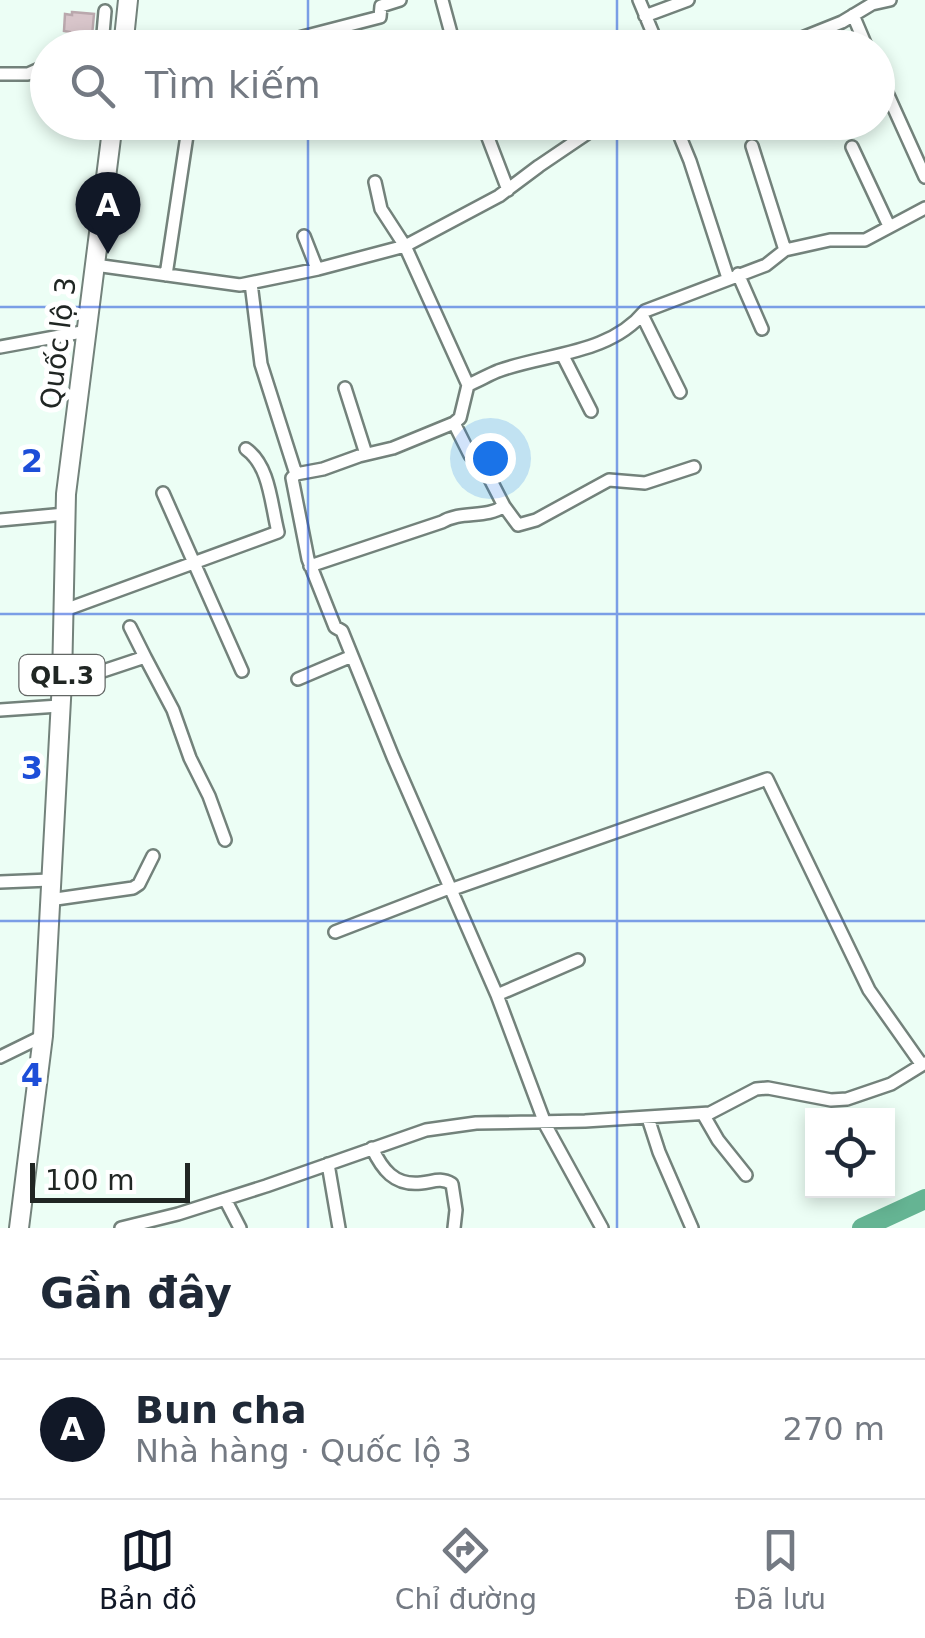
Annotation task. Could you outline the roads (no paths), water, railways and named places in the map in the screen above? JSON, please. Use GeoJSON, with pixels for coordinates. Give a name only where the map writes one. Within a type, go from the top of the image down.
{"type":"FeatureCollection","features":[{"type":"Feature","properties":{"kind":"highway"},"geometry":{"type":"LineString","coordinates":[[125,30],[128,0]]}},
{"type":"Feature","properties":{"kind":"highway","name":"Quốc lộ 3"},"geometry":{"type":"LineString","coordinates":[[19,1228],[43,1036],[62,681],[66,514],[111,140]]}},
{"type":"Feature","properties":{"kind":"street"},"geometry":{"type":"LineString","coordinates":[[332,30],[380,18],[381,6],[400,0]]}},
{"type":"Feature","properties":{"kind":"street"},"geometry":{"type":"LineString","coordinates":[[442,0],[450,30]]}},
{"type":"Feature","properties":{"kind":"street"},"geometry":{"type":"LineString","coordinates":[[639,0],[651,30]]}},
{"type":"Feature","properties":{"kind":"street"},"geometry":{"type":"LineString","coordinates":[[644,16],[688,0]]}},
{"type":"Feature","properties":{"kind":"street"},"geometry":{"type":"LineString","coordinates":[[822,30],[872,4],[890,0]]}},
{"type":"Feature","properties":{"kind":"street"},"geometry":{"type":"LineString","coordinates":[[103,30],[105,11]]}},
{"type":"Feature","properties":{"kind":"street"},"geometry":{"type":"LineString","coordinates":[[853,15],[859,30]]}},
{"type":"Feature","properties":{"kind":"street"},"geometry":{"type":"LineString","coordinates":[[0,74],[30,73]]}},
{"type":"Feature","properties":{"kind":"street"},"geometry":{"type":"LineString","coordinates":[[895,111],[925,177]]}},
{"type":"Feature","properties":{"kind":"street"},"geometry":{"type":"LineString","coordinates":[[166,275],[186,140]]}},
{"type":"Feature","properties":{"kind":"street"},"geometry":{"type":"LineString","coordinates":[[489,140],[508,190]]}},
{"type":"Feature","properties":{"kind":"street"},"geometry":{"type":"LineString","coordinates":[[95,266],[240,285],[317,269],[405,246],[508,190],[577,140]]}},
{"type":"Feature","properties":{"kind":"street"},"geometry":{"type":"LineString","coordinates":[[681,140],[733,276],[762,329]]}},
{"type":"Feature","properties":{"kind":"street"},"geometry":{"type":"LineString","coordinates":[[752,146],[786,250]]}},
{"type":"Feature","properties":{"kind":"street"},"geometry":{"type":"LineString","coordinates":[[852,147],[889,226]]}},
{"type":"Feature","properties":{"kind":"street"},"geometry":{"type":"LineString","coordinates":[[374,182],[381,209],[405,246],[468,385],[460,418],[454,423],[393,448],[292,478],[310,566],[335,628],[342,631],[496,994],[544,1121],[602,1228]]}},
{"type":"Feature","properties":{"kind":"street"},"geometry":{"type":"LineString","coordinates":[[468,385],[499,371],[584,349],[617,333],[645,310],[766,265],[786,250],[830,240],[864,240],[925,208]]}},
{"type":"Feature","properties":{"kind":"street"},"geometry":{"type":"LineString","coordinates":[[304,236],[317,269]]}},
{"type":"Feature","properties":{"kind":"street"},"geometry":{"type":"LineString","coordinates":[[251,283],[261,364],[296,474]]}},
{"type":"Feature","properties":{"kind":"street"},"geometry":{"type":"LineString","coordinates":[[642,315],[680,392]]}},
{"type":"Feature","properties":{"kind":"street"},"geometry":{"type":"LineString","coordinates":[[0,347],[86,331]]}},
{"type":"Feature","properties":{"kind":"street"},"geometry":{"type":"LineString","coordinates":[[564,356],[591,411]]}},
{"type":"Feature","properties":{"kind":"street"},"geometry":{"type":"LineString","coordinates":[[344,388],[366,454]]}},
{"type":"Feature","properties":{"kind":"street"},"geometry":{"type":"LineString","coordinates":[[454,423],[470,455],[488,473],[518,525],[536,520],[608,480],[645,482],[694,467]]}},
{"type":"Feature","properties":{"kind":"street"},"geometry":{"type":"LineString","coordinates":[[246,449],[255,456],[272,495],[278,532]]}},
{"type":"Feature","properties":{"kind":"street"},"geometry":{"type":"LineString","coordinates":[[162,493],[242,670]]}},
{"type":"Feature","properties":{"kind":"street"},"geometry":{"type":"LineString","coordinates":[[310,566],[442,522],[454,514],[496,511],[504,506]]}},
{"type":"Feature","properties":{"kind":"street"},"geometry":{"type":"LineString","coordinates":[[0,520],[66,514]]}},
{"type":"Feature","properties":{"kind":"street"},"geometry":{"type":"LineString","coordinates":[[62,611],[278,532],[302,528]]}},
{"type":"Feature","properties":{"kind":"street"},"geometry":{"type":"LineString","coordinates":[[130,627],[173,710],[225,840]]}},
{"type":"Feature","properties":{"kind":"street"},"geometry":{"type":"LineString","coordinates":[[298,679],[352,656]]}},
{"type":"Feature","properties":{"kind":"street"},"geometry":{"type":"LineString","coordinates":[[62,681],[145,657]]}},
{"type":"Feature","properties":{"kind":"street"},"geometry":{"type":"LineString","coordinates":[[0,710],[59,706]]}},
{"type":"Feature","properties":{"kind":"street"},"geometry":{"type":"LineString","coordinates":[[122,1228],[225,1199],[426,1130],[476,1123],[710,1114],[756,1089],[768,1088],[847,1100],[891,1084],[923,1064],[869,990],[767,779],[334,932]]}},
{"type":"Feature","properties":{"kind":"street"},"geometry":{"type":"LineString","coordinates":[[49,900],[133,888],[153,856]]}},
{"type":"Feature","properties":{"kind":"street"},"geometry":{"type":"LineString","coordinates":[[0,882],[50,880]]}},
{"type":"Feature","properties":{"kind":"street"},"geometry":{"type":"LineString","coordinates":[[496,994],[578,960]]}},
{"type":"Feature","properties":{"kind":"street"},"geometry":{"type":"LineString","coordinates":[[0,1058],[43,1036]]}},
{"type":"Feature","properties":{"kind":"street"},"geometry":{"type":"LineString","coordinates":[[703,1114],[746,1175]]}},
{"type":"Feature","properties":{"kind":"street"},"geometry":{"type":"LineString","coordinates":[[648,1118],[692,1228]]}},
{"type":"Feature","properties":{"kind":"street"},"geometry":{"type":"LineString","coordinates":[[372,1148],[389,1176],[402,1182],[416,1184],[440,1179],[452,1184],[454,1228]]}},
{"type":"Feature","properties":{"kind":"street"},"geometry":{"type":"LineString","coordinates":[[328,1164],[339,1228]]}},
{"type":"Feature","properties":{"kind":"street"},"geometry":{"type":"LineString","coordinates":[[225,1199],[240,1228]]}},
{"type":"Feature","properties":{"kind":"waterway"},"geometry":{"type":"LineString","coordinates":[[862,1228],[925,1199]]}},
{"type":"Feature","properties":{"kind":"place","name":"Bun cha"},"geometry":{"type":"Point","coordinates":[108,254]}}]}
